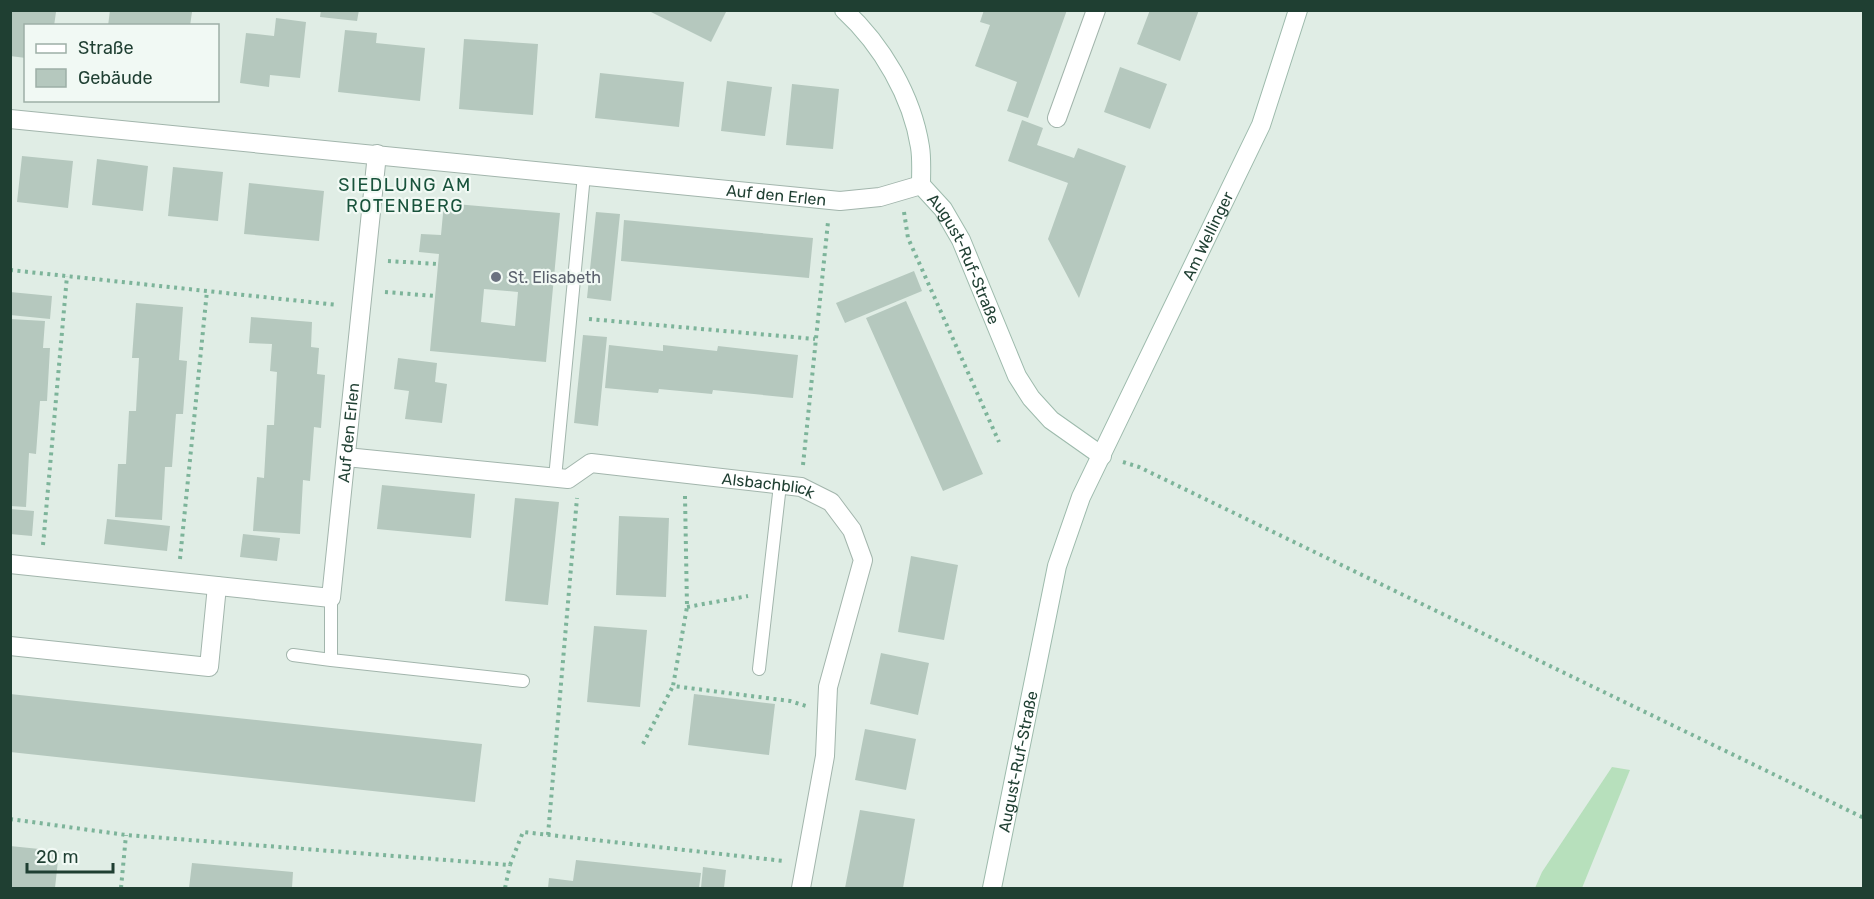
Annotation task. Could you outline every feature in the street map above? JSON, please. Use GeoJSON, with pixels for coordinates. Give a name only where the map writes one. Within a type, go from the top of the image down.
{"type":"FeatureCollection","features":[{"type":"Feature","properties":{"kind":"street","name":"August-Ruf-Straße"},"geometry":{"type":"LineString","coordinates":[[844,10],[885,59],[908,102],[921,148],[921,185],[943,209],[961,240],[1017,376],[1031,398],[1051,420],[1102,456]]}},
{"type":"Feature","properties":{"kind":"street"},"geometry":{"type":"LineString","coordinates":[[1057,118],[1096,10]]}},
{"type":"Feature","properties":{"kind":"street","name":"Am Wellinger"},"geometry":{"type":"LineString","coordinates":[[1043,634],[1057,566],[1081,497],[1261,125],[1298,10]]}},
{"type":"Feature","properties":{"kind":"street","name":"Auf den Erlen"},"geometry":{"type":"LineString","coordinates":[[10,119],[830,201],[880,197],[921,185]]}},
{"type":"Feature","properties":{"kind":"street","name":"Auf den Erlen"},"geometry":{"type":"LineString","coordinates":[[331,598],[377,154]]}},
{"type":"Feature","properties":{"kind":"street","name":"Alsbachblick"},"geometry":{"type":"LineString","coordinates":[[346,457],[568,479],[591,463],[801,487],[831,502],[852,530],[862,561],[828,687],[825,756],[801,888]]}},
{"type":"Feature","properties":{"kind":"street"},"geometry":{"type":"LineString","coordinates":[[10,564],[331,598]]}},
{"type":"Feature","properties":{"kind":"street"},"geometry":{"type":"LineString","coordinates":[[10,645],[208,667],[217,586]]}},
{"type":"Feature","properties":{"kind":"street","name":"August-Ruf-Straße"},"geometry":{"type":"LineString","coordinates":[[992,888],[1043,634]]}},
{"type":"Feature","properties":{"kind":"lane"},"geometry":{"type":"LineString","coordinates":[[555,478],[584,176]]}},
{"type":"Feature","properties":{"kind":"lane"},"geometry":{"type":"LineString","coordinates":[[759,669],[780,484]]}},
{"type":"Feature","properties":{"kind":"lane"},"geometry":{"type":"LineString","coordinates":[[331,598],[331,660]]}},
{"type":"Feature","properties":{"kind":"lane"},"geometry":{"type":"LineString","coordinates":[[293,655],[523,681]]}},
{"type":"Feature","properties":{"kind":"path"},"geometry":{"type":"LineString","coordinates":[[901,191],[908,238],[999,442]]}},
{"type":"Feature","properties":{"kind":"path"},"geometry":{"type":"LineString","coordinates":[[801,487],[830,201]]}},
{"type":"Feature","properties":{"kind":"path"},"geometry":{"type":"LineString","coordinates":[[367,260],[438,264]]}},
{"type":"Feature","properties":{"kind":"path"},"geometry":{"type":"LineString","coordinates":[[10,270],[207,291],[363,299],[435,296]]}},
{"type":"Feature","properties":{"kind":"path"},"geometry":{"type":"LineString","coordinates":[[41,568],[67,276]]}},
{"type":"Feature","properties":{"kind":"path"},"geometry":{"type":"LineString","coordinates":[[177,582],[207,291]]}},
{"type":"Feature","properties":{"kind":"path"},"geometry":{"type":"LineString","coordinates":[[570,318],[815,339]]}},
{"type":"Feature","properties":{"kind":"path"},"geometry":{"type":"LineString","coordinates":[[1102,456],[1139,467],[1863,818]]}},
{"type":"Feature","properties":{"kind":"path"},"geometry":{"type":"LineString","coordinates":[[548,835],[580,471]]}},
{"type":"Feature","properties":{"kind":"path"},"geometry":{"type":"LineString","coordinates":[[643,744],[673,686],[687,607],[687,531],[683,473]]}},
{"type":"Feature","properties":{"kind":"path"},"geometry":{"type":"LineString","coordinates":[[687,607],[768,593]]}},
{"type":"Feature","properties":{"kind":"path"},"geometry":{"type":"LineString","coordinates":[[673,686],[790,701],[826,714]]}},
{"type":"Feature","properties":{"kind":"path"},"geometry":{"type":"LineString","coordinates":[[10,819],[126,835],[510,865]]}},
{"type":"Feature","properties":{"kind":"path"},"geometry":{"type":"LineString","coordinates":[[505,888],[510,865],[523,832],[806,864]]}},
{"type":"Feature","properties":{"kind":"path"},"geometry":{"type":"LineString","coordinates":[[121,888],[126,835]]}},
{"type":"Feature","properties":{"kind":"green space"},"geometry":{"type":"Polygon","coordinates":[[[1612,767],[1630,770],[1582,888],[1535,888],[1542,872],[1612,767]]]}},
{"type":"Feature","properties":{"kind":"building"},"geometry":{"type":"Polygon","coordinates":[[[10,10],[56,12],[54,24],[24,24],[24,58],[10,56],[10,10]]]}},
{"type":"Feature","properties":{"kind":"building"},"geometry":{"type":"Polygon","coordinates":[[[110,10],[192,12],[190,24],[108,24],[110,10]]]}},
{"type":"Feature","properties":{"kind":"building"},"geometry":{"type":"Polygon","coordinates":[[[321,10],[359,10],[357,21],[320,17],[321,10]]]}},
{"type":"Feature","properties":{"kind":"building"},"geometry":{"type":"Polygon","coordinates":[[[647,10],[727,10],[711,42],[647,10]]]}},
{"type":"Feature","properties":{"kind":"building"},"geometry":{"type":"Polygon","coordinates":[[[984,10],[1067,10],[1028,118],[1007,111],[1017,82],[975,66],[990,25],[980,22],[984,10]]]}},
{"type":"Feature","properties":{"kind":"building"},"geometry":{"type":"Polygon","coordinates":[[[1150,10],[1199,10],[1180,61],[1137,44],[1150,10]]]}},
{"type":"Feature","properties":{"kind":"building"},"geometry":{"type":"Polygon","coordinates":[[[276,18],[306,22],[300,78],[270,75],[269,87],[240,83],[246,33],[274,36],[276,18]]]}},
{"type":"Feature","properties":{"kind":"building"},"geometry":{"type":"Polygon","coordinates":[[[345,30],[377,33],[376,43],[425,48],[420,101],[338,92],[345,30]]]}},
{"type":"Feature","properties":{"kind":"building"},"geometry":{"type":"Polygon","coordinates":[[[464,39],[538,44],[533,115],[459,109],[464,39]]]}},
{"type":"Feature","properties":{"kind":"building"},"geometry":{"type":"Polygon","coordinates":[[[1120,67],[1167,84],[1150,129],[1104,112],[1120,67]]]}},
{"type":"Feature","properties":{"kind":"building"},"geometry":{"type":"Polygon","coordinates":[[[600,73],[684,82],[679,127],[595,118],[600,73]]]}},
{"type":"Feature","properties":{"kind":"building"},"geometry":{"type":"Polygon","coordinates":[[[727,81],[772,87],[765,136],[721,131],[727,81]]]}},
{"type":"Feature","properties":{"kind":"building"},"geometry":{"type":"Polygon","coordinates":[[[792,84],[839,89],[833,149],[786,145],[792,84]]]}},
{"type":"Feature","properties":{"kind":"building"},"geometry":{"type":"Polygon","coordinates":[[[1022,120],[1043,128],[1037,145],[1074,158],[1078,148],[1126,166],[1079,298],[1048,239],[1068,183],[1008,161],[1022,120]]]}},
{"type":"Feature","properties":{"kind":"building"},"geometry":{"type":"Polygon","coordinates":[[[22,156],[73,161],[68,208],[17,202],[22,156]]]}},
{"type":"Feature","properties":{"kind":"building"},"geometry":{"type":"Polygon","coordinates":[[[97,159],[148,166],[143,211],[92,205],[97,159]]]}},
{"type":"Feature","properties":{"kind":"building"},"geometry":{"type":"Polygon","coordinates":[[[173,167],[223,172],[218,221],[168,216],[173,167]]]}},
{"type":"Feature","properties":{"kind":"building"},"geometry":{"type":"Polygon","coordinates":[[[249,183],[324,191],[319,241],[244,234],[249,183]]]}},
{"type":"Feature","properties":{"kind":"building","name":"St. Elisabeth"},"geometry":{"type":"Polygon","coordinates":[[[444,203],[560,213],[546,362],[430,351],[439,254],[419,252],[421,234],[441,235],[444,203]],[[484,289],[481,322],[515,326],[518,292],[484,289]]]}},
{"type":"Feature","properties":{"kind":"building"},"geometry":{"type":"Polygon","coordinates":[[[596,212],[620,214],[611,301],[587,298],[596,212]]]}},
{"type":"Feature","properties":{"kind":"building"},"geometry":{"type":"Polygon","coordinates":[[[624,220],[813,238],[809,278],[621,261],[624,220]]]}},
{"type":"Feature","properties":{"kind":"building"},"geometry":{"type":"Polygon","coordinates":[[[914,271],[922,291],[845,323],[836,303],[914,271]]]}},
{"type":"Feature","properties":{"kind":"building"},"geometry":{"type":"Polygon","coordinates":[[[10,292],[52,296],[50,319],[10,315],[10,292]]]}},
{"type":"Feature","properties":{"kind":"building"},"geometry":{"type":"Polygon","coordinates":[[[906,301],[983,474],[943,491],[866,318],[906,301]]]}},
{"type":"Feature","properties":{"kind":"building"},"geometry":{"type":"Polygon","coordinates":[[[136,303],[183,307],[179,360],[187,361],[183,414],[176,414],[172,467],[165,467],[162,520],[115,517],[118,464],[126,464],[129,411],[136,411],[139,358],[132,358],[136,303]]]}},
{"type":"Feature","properties":{"kind":"building"},"geometry":{"type":"Polygon","coordinates":[[[251,317],[312,322],[311,347],[319,348],[317,374],[325,375],[321,428],[314,427],[310,481],[303,480],[300,534],[253,531],[257,477],[264,478],[267,425],[274,425],[277,372],[270,371],[272,344],[249,343],[251,317]]]}},
{"type":"Feature","properties":{"kind":"building"},"geometry":{"type":"Polygon","coordinates":[[[10,319],[45,321],[43,348],[50,348],[47,401],[40,401],[36,454],[29,453],[26,507],[10,506],[10,319]]]}},
{"type":"Feature","properties":{"kind":"building"},"geometry":{"type":"Polygon","coordinates":[[[583,335],[607,337],[598,426],[574,423],[583,335]]]}},
{"type":"Feature","properties":{"kind":"building"},"geometry":{"type":"Polygon","coordinates":[[[609,345],[663,351],[663,345],[717,351],[718,346],[798,355],[793,398],[713,390],[712,394],[659,389],[658,393],[605,388],[609,345]]]}},
{"type":"Feature","properties":{"kind":"building"},"geometry":{"type":"Polygon","coordinates":[[[398,358],[437,363],[435,382],[447,384],[442,423],[405,419],[409,391],[394,389],[398,358]]]}},
{"type":"Feature","properties":{"kind":"building"},"geometry":{"type":"Polygon","coordinates":[[[382,485],[475,494],[471,538],[377,529],[382,485]]]}},
{"type":"Feature","properties":{"kind":"building"},"geometry":{"type":"Polygon","coordinates":[[[515,498],[559,502],[548,605],[505,601],[515,498]]]}},
{"type":"Feature","properties":{"kind":"building"},"geometry":{"type":"Polygon","coordinates":[[[10,509],[34,511],[32,536],[10,534],[10,509]]]}},
{"type":"Feature","properties":{"kind":"building"},"geometry":{"type":"Polygon","coordinates":[[[619,516],[669,518],[666,597],[616,595],[619,516]]]}},
{"type":"Feature","properties":{"kind":"building"},"geometry":{"type":"Polygon","coordinates":[[[107,519],[170,526],[167,551],[104,544],[107,519]]]}},
{"type":"Feature","properties":{"kind":"building"},"geometry":{"type":"Polygon","coordinates":[[[243,534],[280,538],[277,561],[240,557],[243,534]]]}},
{"type":"Feature","properties":{"kind":"building"},"geometry":{"type":"Polygon","coordinates":[[[911,556],[958,565],[944,640],[898,632],[911,556]]]}},
{"type":"Feature","properties":{"kind":"building"},"geometry":{"type":"Polygon","coordinates":[[[594,626],[647,630],[640,707],[587,702],[594,626]]]}},
{"type":"Feature","properties":{"kind":"building"},"geometry":{"type":"Polygon","coordinates":[[[881,653],[929,663],[918,715],[870,704],[881,653]]]}},
{"type":"Feature","properties":{"kind":"building"},"geometry":{"type":"Polygon","coordinates":[[[10,694],[482,744],[475,802],[10,752],[10,694]]]}},
{"type":"Feature","properties":{"kind":"building"},"geometry":{"type":"Polygon","coordinates":[[[694,694],[775,704],[769,755],[688,745],[694,694]]]}},
{"type":"Feature","properties":{"kind":"building"},"geometry":{"type":"Polygon","coordinates":[[[865,729],[916,739],[906,790],[855,780],[865,729]]]}},
{"type":"Feature","properties":{"kind":"building"},"geometry":{"type":"Polygon","coordinates":[[[860,810],[915,819],[903,888],[845,888],[860,810]]]}},
{"type":"Feature","properties":{"kind":"building"},"geometry":{"type":"Polygon","coordinates":[[[10,846],[59,851],[55,888],[10,888],[10,846]]]}},
{"type":"Feature","properties":{"kind":"building"},"geometry":{"type":"Polygon","coordinates":[[[576,860],[701,873],[699,888],[548,888],[549,878],[573,881],[576,860]]]}},
{"type":"Feature","properties":{"kind":"building"},"geometry":{"type":"Polygon","coordinates":[[[192,863],[293,872],[292,888],[189,888],[192,863]]]}},
{"type":"Feature","properties":{"kind":"building"},"geometry":{"type":"Polygon","coordinates":[[[703,867],[726,870],[724,888],[701,888],[703,867]]]}},
{"type":"Feature","properties":{"kind":"place","name":"St. Elisabeth"},"geometry":{"type":"Point","coordinates":[496,277]}},
{"type":"Feature","properties":{"kind":"district","name":"SIEDLUNG AM ROTENBERG"},"geometry":{"type":"Point","coordinates":[405,195]}}]}
